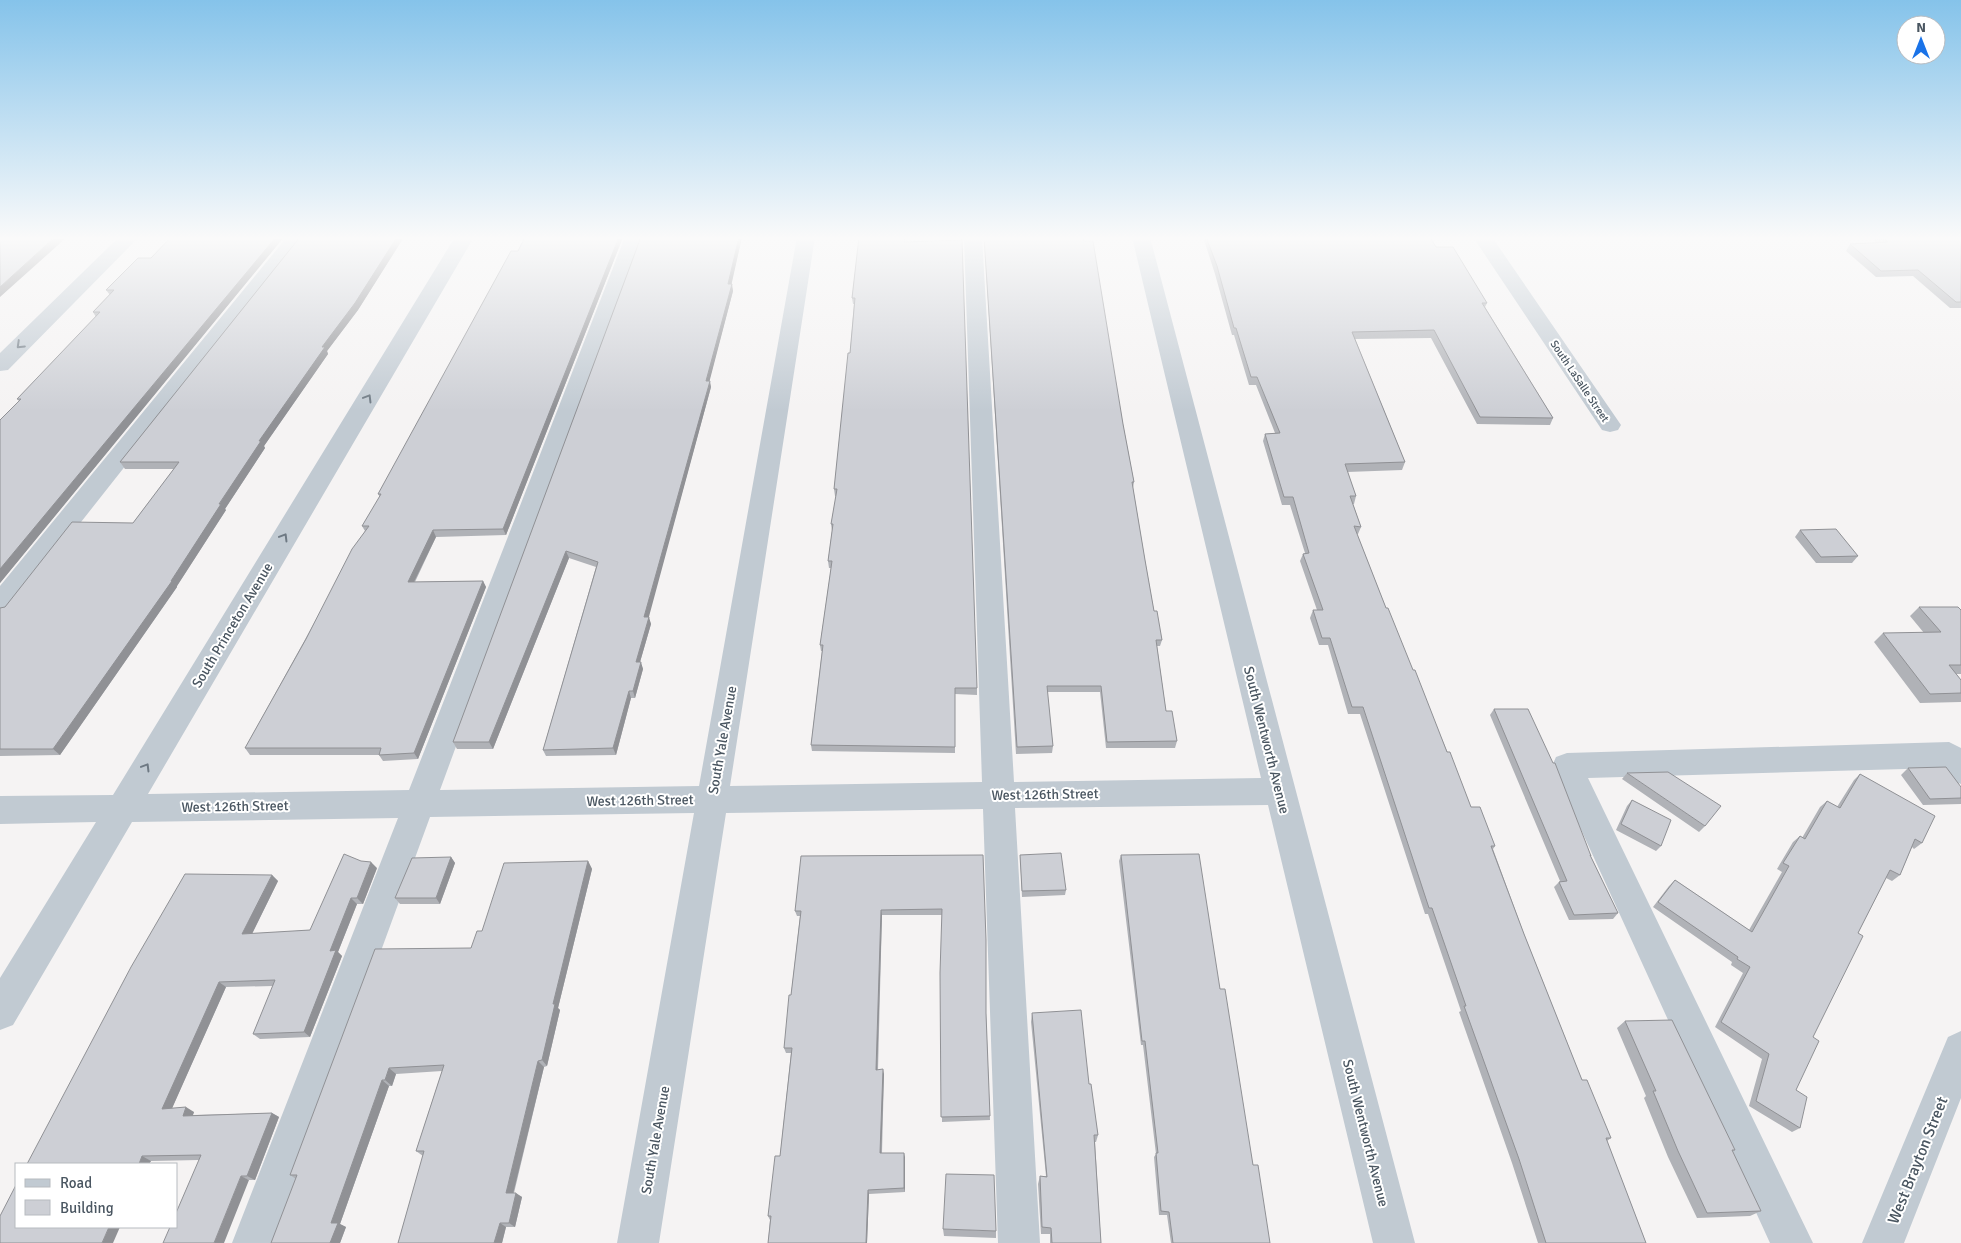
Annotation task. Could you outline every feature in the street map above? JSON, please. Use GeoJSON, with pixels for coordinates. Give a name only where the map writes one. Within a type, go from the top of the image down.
{"type":"FeatureCollection","features":[{"type":"Feature","properties":{"kind":"street"},"geometry":{"type":"LineString","coordinates":[[0,364],[71,295]]}},
{"type":"Feature","properties":{"kind":"street"},"geometry":{"type":"LineString","coordinates":[[0,606],[250,295]]}},
{"type":"Feature","properties":{"kind":"street","name":"South Princeton Avenue"},"geometry":{"type":"LineString","coordinates":[[0,1012],[430,295]]}},
{"type":"Feature","properties":{"kind":"street"},"geometry":{"type":"LineString","coordinates":[[252,1243],[612,295]]}},
{"type":"Feature","properties":{"kind":"street","name":"South Yale Avenue"},"geometry":{"type":"LineString","coordinates":[[638,1243],[796,295]]}},
{"type":"Feature","properties":{"kind":"street"},"geometry":{"type":"LineString","coordinates":[[976,295],[1019,1243]]}},
{"type":"Feature","properties":{"kind":"street","name":"South Wentworth Avenue"},"geometry":{"type":"LineString","coordinates":[[1156,295],[1394,1243]]}},
{"type":"Feature","properties":{"kind":"street","name":"South LaSalle Street"},"geometry":{"type":"LineString","coordinates":[[1521,295],[1610,425]]}},
{"type":"Feature","properties":{"kind":"street"},"geometry":{"type":"LineString","coordinates":[[1792,1243],[1567,766],[1949,755],[1961,771]]}},
{"type":"Feature","properties":{"kind":"street","name":"West 126th Street"},"geometry":{"type":"LineString","coordinates":[[0,810],[1280,791]]}},
{"type":"Feature","properties":{"kind":"street","name":"West Brayton Street"},"geometry":{"type":"LineString","coordinates":[[1883,1243],[1961,1050]]}},
{"type":"Feature","properties":{"kind":"building"},"geometry":{"type":"Polygon","coordinates":[[[109,295],[228,295],[0,569],[0,420],[21,399],[17,399],[100,312],[93,312],[109,295]]]}},
{"type":"Feature","properties":{"kind":"building"},"geometry":{"type":"Polygon","coordinates":[[[254,295],[360,295],[322,347],[325,347],[259,441],[261,441],[219,504],[221,504],[172,581],[53,749],[0,749],[0,608],[5,607],[72,522],[133,523],[179,462],[120,462],[254,295]]]}},
{"type":"Feature","properties":{"kind":"building"},"geometry":{"type":"Polygon","coordinates":[[[487,295],[596,295],[503,529],[433,530],[408,582],[483,581],[414,753],[379,755],[381,748],[245,748],[306,639],[352,549],[369,526],[362,526],[381,494],[378,494],[487,295]]]}},
{"type":"Feature","properties":{"kind":"building"},"geometry":{"type":"Polygon","coordinates":[[[619,295],[729,295],[706,381],[710,381],[644,617],[649,617],[636,662],[641,662],[633,691],[629,691],[613,748],[543,750],[598,562],[566,551],[489,742],[453,742],[619,295]]]}},
{"type":"Feature","properties":{"kind":"building"},"geometry":{"type":"Polygon","coordinates":[[[852,295],[964,295],[977,688],[955,688],[955,747],[811,745],[823,645],[820,645],[832,561],[828,561],[833,524],[831,524],[837,489],[834,489],[848,353],[850,353],[855,298],[852,298],[852,295]]]}},
{"type":"Feature","properties":{"kind":"building"},"geometry":{"type":"Polygon","coordinates":[[[988,295],[1102,295],[1134,482],[1132,482],[1145,560],[1154,611],[1157,611],[1162,640],[1156,640],[1166,711],[1172,711],[1177,741],[1107,742],[1101,686],[1047,686],[1053,746],[1017,747],[988,295]]]}},
{"type":"Feature","properties":{"kind":"building"},"geometry":{"type":"Polygon","coordinates":[[[1225,295],[1482,295],[1487,303],[1482,303],[1553,418],[1480,417],[1434,330],[1352,332],[1405,462],[1345,464],[1356,496],[1350,496],[1361,527],[1354,526],[1386,608],[1388,608],[1413,670],[1415,670],[1471,807],[1480,807],[1495,846],[1491,846],[1524,934],[1582,1080],[1587,1080],[1611,1138],[1606,1138],[1646,1243],[1546,1243],[1519,1159],[1464,1006],[1466,1006],[1432,908],[1429,908],[1363,707],[1352,707],[1330,638],[1322,638],[1313,610],[1323,610],[1303,554],[1309,553],[1293,497],[1284,497],[1265,434],[1280,433],[1257,377],[1251,377],[1236,328],[1234,328],[1225,295]]]}},
{"type":"Feature","properties":{"kind":"building"},"geometry":{"type":"Polygon","coordinates":[[[1948,295],[1961,295],[1961,302],[1956,302],[1948,295]]]}},
{"type":"Feature","properties":{"kind":"building"},"geometry":{"type":"Polygon","coordinates":[[[1836,529],[1858,556],[1821,557],[1800,530],[1836,529]]]}},
{"type":"Feature","properties":{"kind":"building"},"geometry":{"type":"Polygon","coordinates":[[[1919,607],[1958,607],[1961,610],[1961,665],[1949,665],[1961,680],[1961,693],[1930,694],[1883,633],[1941,632],[1919,607]]]}},
{"type":"Feature","properties":{"kind":"building"},"geometry":{"type":"Polygon","coordinates":[[[1494,709],[1528,709],[1553,763],[1555,763],[1590,855],[1618,913],[1574,915],[1559,882],[1567,881],[1494,709]]]}},
{"type":"Feature","properties":{"kind":"building"},"geometry":{"type":"Polygon","coordinates":[[[1946,767],[1961,787],[1961,798],[1930,799],[1908,768],[1946,767]]]}},
{"type":"Feature","properties":{"kind":"building"},"geometry":{"type":"Polygon","coordinates":[[[1668,772],[1721,806],[1705,826],[1627,773],[1668,772]]]}},
{"type":"Feature","properties":{"kind":"building"},"geometry":{"type":"Polygon","coordinates":[[[1860,774],[1935,816],[1922,843],[1915,839],[1900,875],[1890,870],[1858,933],[1863,936],[1813,1037],[1819,1041],[1796,1090],[1807,1097],[1800,1128],[1756,1101],[1769,1054],[1721,1022],[1750,967],[1658,902],[1675,880],[1752,932],[1789,866],[1783,863],[1800,836],[1805,839],[1827,801],[1840,808],[1860,774]]]}},
{"type":"Feature","properties":{"kind":"building"},"geometry":{"type":"Polygon","coordinates":[[[1632,800],[1671,820],[1661,846],[1621,824],[1632,800]]]}},
{"type":"Feature","properties":{"kind":"building"},"geometry":{"type":"Polygon","coordinates":[[[1061,853],[1066,890],[1022,891],[1020,855],[1061,853]]]}},
{"type":"Feature","properties":{"kind":"building"},"geometry":{"type":"Polygon","coordinates":[[[344,854],[361,861],[371,862],[357,898],[351,898],[330,951],[336,950],[304,1032],[253,1034],[275,980],[219,982],[162,1109],[186,1107],[183,1116],[272,1113],[247,1176],[241,1176],[214,1243],[163,1243],[170,1228],[178,1228],[178,1208],[201,1155],[142,1156],[139,1163],[28,1163],[131,967],[185,874],[272,875],[242,934],[310,930],[344,854]]]}},
{"type":"Feature","properties":{"kind":"building"},"geometry":{"type":"Polygon","coordinates":[[[1199,854],[1220,989],[1225,989],[1253,1165],[1258,1165],[1270,1243],[1173,1243],[1169,1212],[1161,1211],[1156,1153],[1158,1153],[1145,1041],[1142,1041],[1121,855],[1199,854]]]}},
{"type":"Feature","properties":{"kind":"building"},"geometry":{"type":"Polygon","coordinates":[[[983,855],[990,1116],[941,1117],[940,973],[942,909],[881,910],[876,1070],[883,1069],[880,1153],[904,1153],[904,1188],[868,1190],[866,1243],[768,1243],[771,1216],[768,1216],[775,1156],[780,1156],[792,1048],[784,1048],[789,995],[791,995],[801,911],[795,911],[801,856],[983,855]]]}},
{"type":"Feature","properties":{"kind":"building"},"geometry":{"type":"Polygon","coordinates":[[[451,857],[436,898],[395,898],[412,858],[451,857]]]}},
{"type":"Feature","properties":{"kind":"building"},"geometry":{"type":"Polygon","coordinates":[[[588,861],[553,1004],[555,1004],[542,1060],[538,1061],[506,1193],[516,1193],[509,1223],[500,1223],[494,1243],[398,1243],[424,1151],[416,1151],[444,1065],[389,1068],[385,1080],[382,1080],[331,1223],[338,1223],[330,1243],[271,1243],[297,1175],[290,1175],[375,949],[471,948],[477,931],[482,931],[504,863],[588,861]]]}},
{"type":"Feature","properties":{"kind":"building"},"geometry":{"type":"Polygon","coordinates":[[[1081,1010],[1089,1084],[1091,1084],[1098,1135],[1094,1135],[1101,1243],[1052,1243],[1051,1228],[1042,1227],[1040,1176],[1047,1177],[1032,1013],[1081,1010]]]}},
{"type":"Feature","properties":{"kind":"building"},"geometry":{"type":"Polygon","coordinates":[[[1672,1020],[1735,1150],[1732,1150],[1761,1211],[1707,1213],[1678,1151],[1653,1091],[1656,1091],[1625,1021],[1672,1020]]]}},
{"type":"Feature","properties":{"kind":"building"},"geometry":{"type":"Polygon","coordinates":[[[946,1174],[994,1175],[996,1231],[943,1229],[946,1174]]]}},
{"type":"Feature","properties":{"kind":"building"},"geometry":{"type":"Polygon","coordinates":[[[15,1187],[15,1228],[109,1228],[102,1243],[0,1243],[0,1216],[15,1187]]]}}]}
